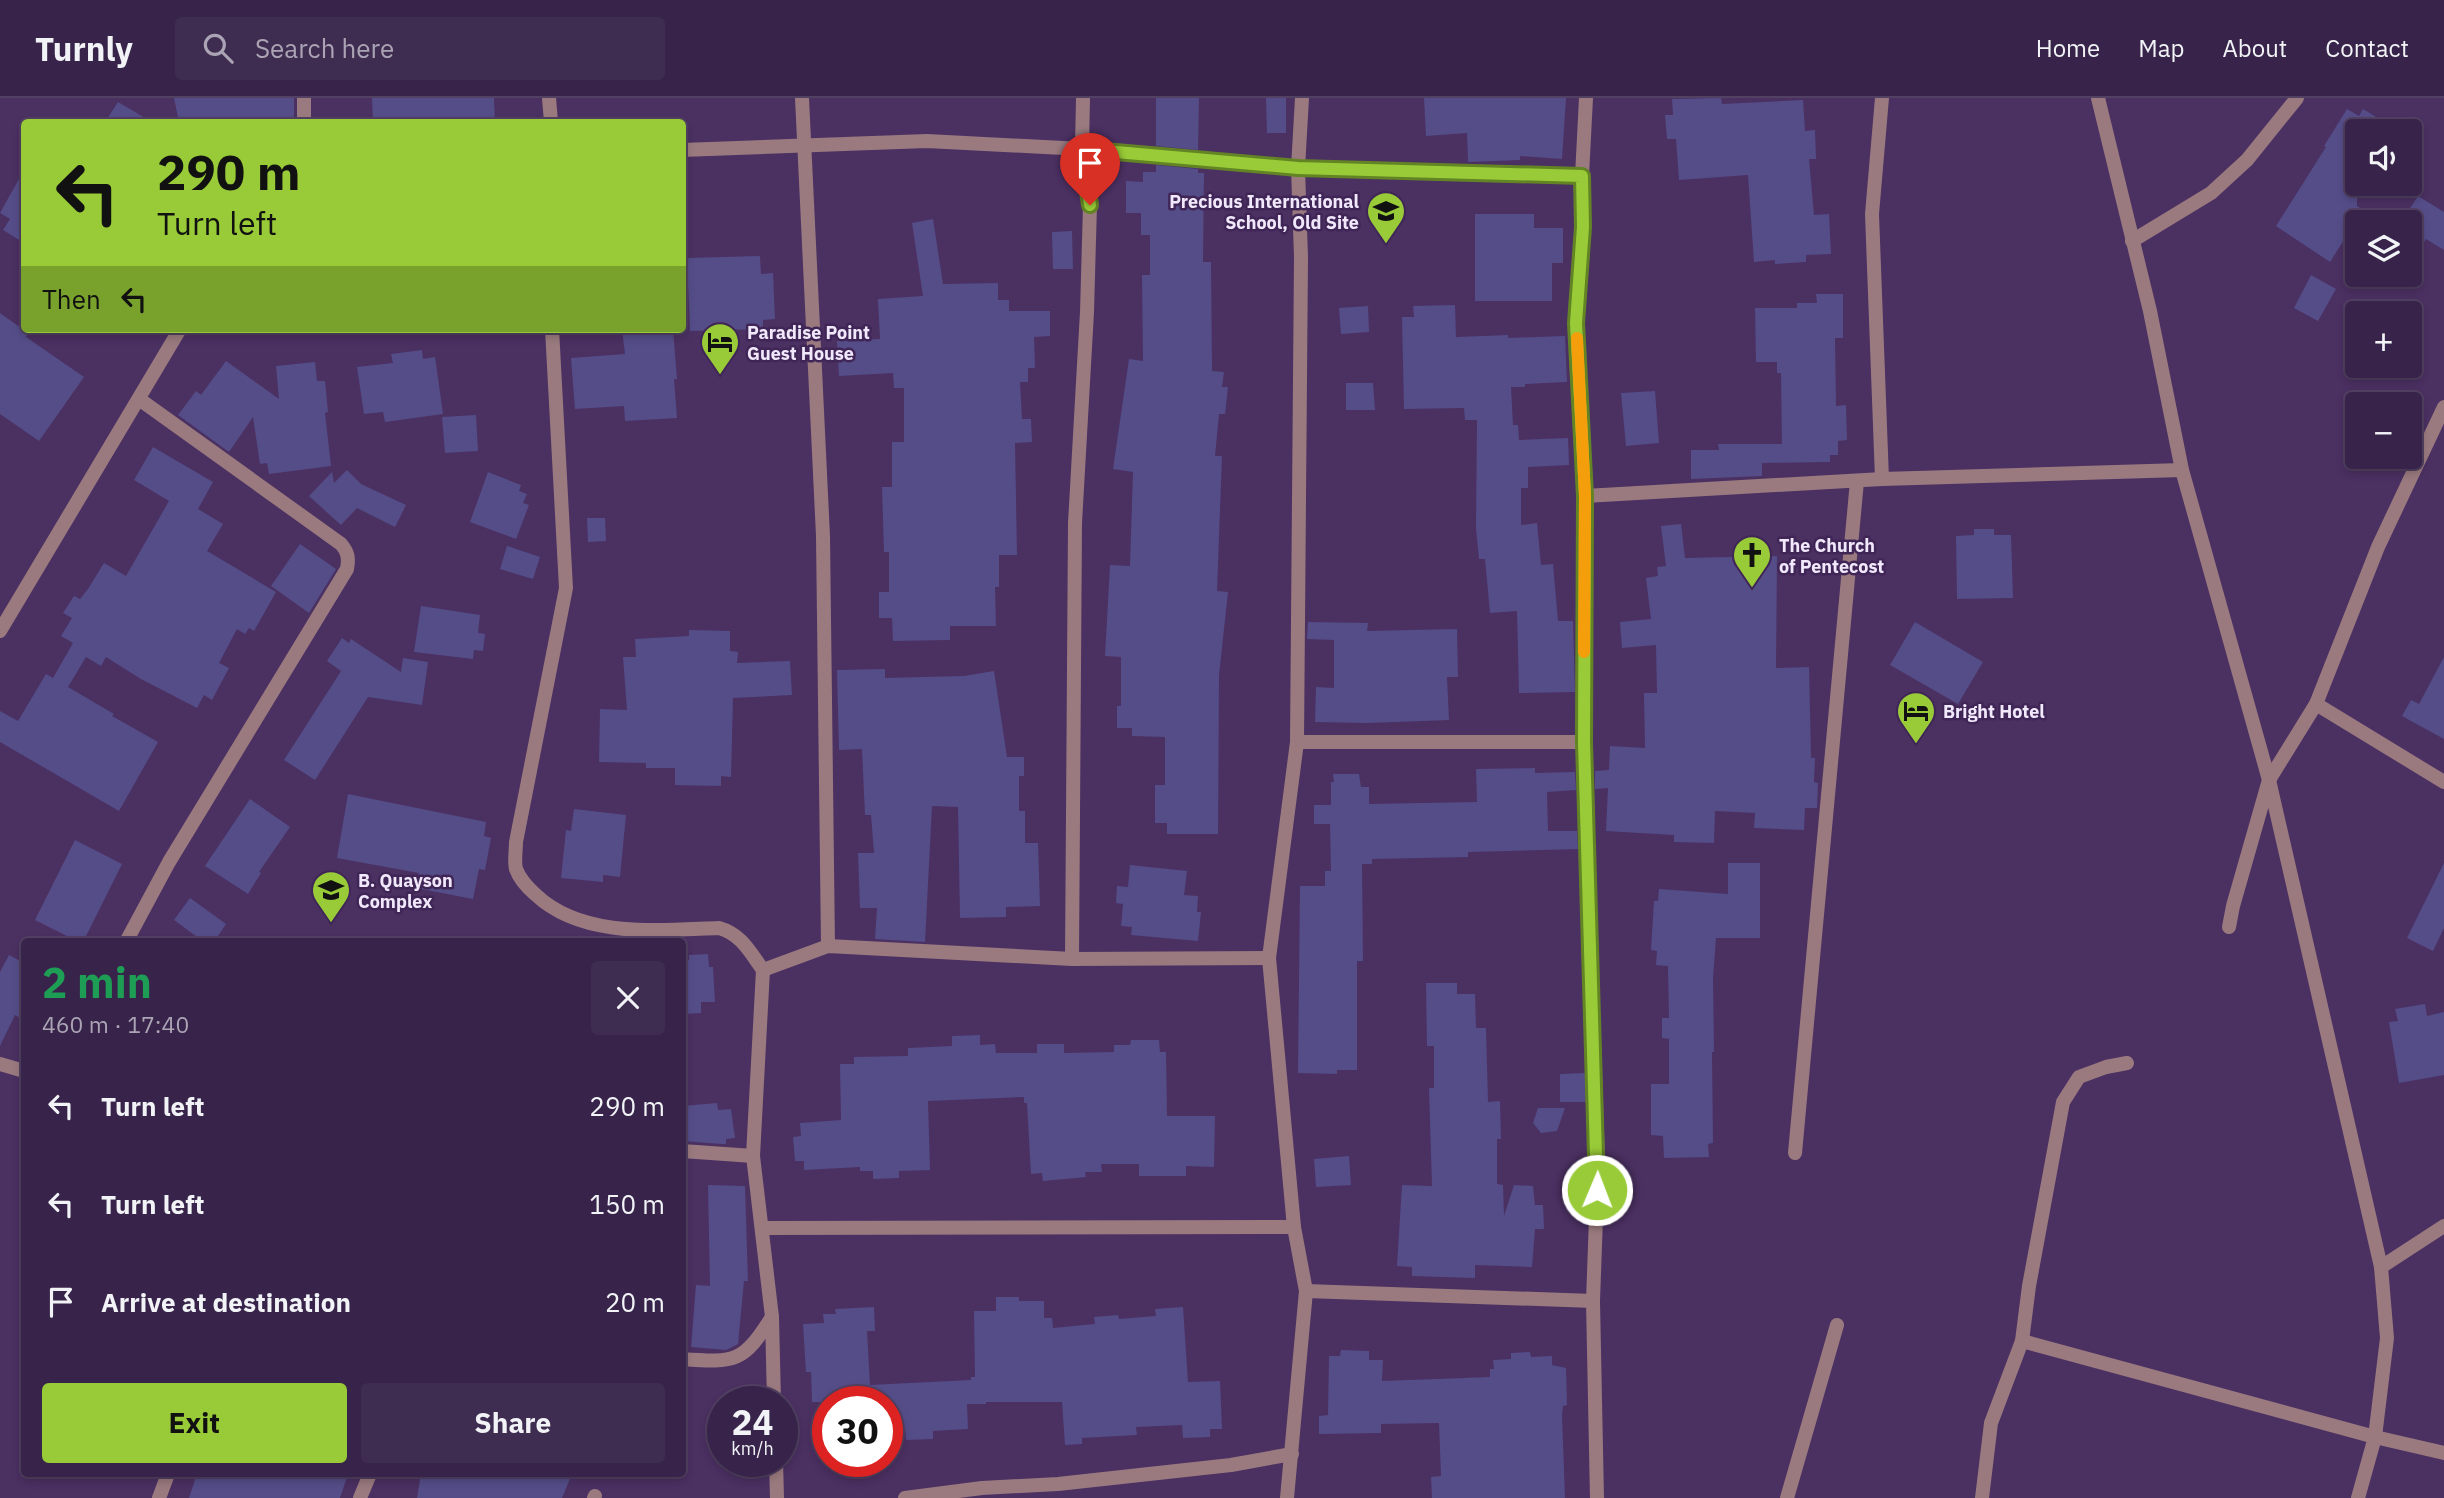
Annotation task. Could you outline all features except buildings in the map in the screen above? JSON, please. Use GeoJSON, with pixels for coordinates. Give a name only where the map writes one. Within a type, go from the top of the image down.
{"type":"FeatureCollection","features":[{"type":"Feature","properties":{"kind":"street"},"geometry":{"type":"LineString","coordinates":[[304,98],[304,119]]}},
{"type":"Feature","properties":{"kind":"street"},"geometry":{"type":"LineString","coordinates":[[549,98],[551,119]]}},
{"type":"Feature","properties":{"kind":"street"},"geometry":{"type":"LineString","coordinates":[[802,98],[823,536],[828,946]]}},
{"type":"Feature","properties":{"kind":"street"},"geometry":{"type":"LineString","coordinates":[[1072,958],[1075,523],[1090,205],[1082,149],[1083,98]]}},
{"type":"Feature","properties":{"kind":"street"},"geometry":{"type":"LineString","coordinates":[[1287,1498],[1307,1291],[1294,1227],[1269,958],[1297,742],[1301,257],[1298,168],[1302,98]]}},
{"type":"Feature","properties":{"kind":"street"},"geometry":{"type":"LineString","coordinates":[[1586,98],[1582,176],[1583,227],[1576,323],[1585,496],[1584,742],[1598,1162],[1593,1301],[1597,1498]]}},
{"type":"Feature","properties":{"kind":"street"},"geometry":{"type":"LineString","coordinates":[[1882,98],[1872,214],[1882,479]]}},
{"type":"Feature","properties":{"kind":"street"},"geometry":{"type":"LineString","coordinates":[[2098,98],[2150,311],[2182,470],[2269,780],[2381,1267],[2387,1338],[2375,1437],[2358,1498]]}},
{"type":"Feature","properties":{"kind":"street"},"geometry":{"type":"LineString","coordinates":[[2132,241],[2211,193],[2247,159],[2297,98]]}},
{"type":"Feature","properties":{"kind":"street"},"geometry":{"type":"LineString","coordinates":[[686,150],[927,142],[1082,149],[1298,168],[1582,176]]}},
{"type":"Feature","properties":{"kind":"street"},"geometry":{"type":"LineString","coordinates":[[0,631],[178,333]]}},
{"type":"Feature","properties":{"kind":"street"},"geometry":{"type":"LineString","coordinates":[[552,333],[566,589],[516,842],[515,868],[524,884],[544,902],[561,914],[580,922],[648,936],[719,928],[730,931],[740,939],[763,970],[753,1156],[772,1317],[774,1386]]}},
{"type":"Feature","properties":{"kind":"street"},"geometry":{"type":"LineString","coordinates":[[128,938],[169,862],[347,569],[349,559],[341,544],[139,399]]}},
{"type":"Feature","properties":{"kind":"street"},"geometry":{"type":"LineString","coordinates":[[2229,927],[2269,780],[2316,704],[2378,547],[2444,407]]}},
{"type":"Feature","properties":{"kind":"street"},"geometry":{"type":"LineString","coordinates":[[1585,496],[1882,479],[2182,470]]}},
{"type":"Feature","properties":{"kind":"street"},"geometry":{"type":"LineString","coordinates":[[1795,1153],[1857,481]]}},
{"type":"Feature","properties":{"kind":"street"},"geometry":{"type":"LineString","coordinates":[[2316,704],[2444,782]]}},
{"type":"Feature","properties":{"kind":"street"},"geometry":{"type":"LineString","coordinates":[[1297,742],[1584,742]]}},
{"type":"Feature","properties":{"kind":"street"},"geometry":{"type":"LineString","coordinates":[[763,970],[828,946],[1072,958],[1269,958]]}},
{"type":"Feature","properties":{"kind":"street"},"geometry":{"type":"LineString","coordinates":[[1982,1498],[1991,1423],[2022,1341],[2029,1286],[2063,1102],[2079,1077],[2127,1063]]}},
{"type":"Feature","properties":{"kind":"street"},"geometry":{"type":"LineString","coordinates":[[0,1064],[21,1070]]}},
{"type":"Feature","properties":{"kind":"street"},"geometry":{"type":"LineString","coordinates":[[686,1151],[753,1156]]}},
{"type":"Feature","properties":{"kind":"street"},"geometry":{"type":"LineString","coordinates":[[2381,1267],[2444,1226]]}},
{"type":"Feature","properties":{"kind":"street"},"geometry":{"type":"LineString","coordinates":[[762,1228],[1294,1227]]}},
{"type":"Feature","properties":{"kind":"street"},"geometry":{"type":"LineString","coordinates":[[1307,1291],[1593,1301]]}},
{"type":"Feature","properties":{"kind":"street"},"geometry":{"type":"LineString","coordinates":[[686,1360],[735,1359],[755,1344],[772,1317]]}},
{"type":"Feature","properties":{"kind":"street"},"geometry":{"type":"LineString","coordinates":[[1787,1498],[1837,1325]]}},
{"type":"Feature","properties":{"kind":"street"},"geometry":{"type":"LineString","coordinates":[[2022,1341],[2375,1437],[2444,1453]]}},
{"type":"Feature","properties":{"kind":"street"},"geometry":{"type":"LineString","coordinates":[[905,1498],[982,1488],[1058,1484],[1231,1465],[1292,1454]]}},
{"type":"Feature","properties":{"kind":"street"},"geometry":{"type":"LineString","coordinates":[[159,1498],[167,1477]]}},
{"type":"Feature","properties":{"kind":"street"},"geometry":{"type":"LineString","coordinates":[[360,1498],[369,1477]]}},
{"type":"Feature","properties":{"kind":"street"},"geometry":{"type":"LineString","coordinates":[[776,1477],[776,1498]]}},
{"type":"Feature","properties":{"kind":"slow traffic"},"geometry":{"type":"LineString","coordinates":[[1577,338],[1585,496],[1584,652]]}},
{"type":"Feature","properties":{"kind":"place","name":"Precious International School, Old Site"},"geometry":{"type":"Point","coordinates":[1386,245]}},
{"type":"Feature","properties":{"kind":"place","name":"Paradise Point Guest House"},"geometry":{"type":"Point","coordinates":[720,376]}},
{"type":"Feature","properties":{"kind":"place","name":"The Church of Pentecost"},"geometry":{"type":"Point","coordinates":[1752,589]}},
{"type":"Feature","properties":{"kind":"place","name":"Bright Hotel"},"geometry":{"type":"Point","coordinates":[1916,745]}},
{"type":"Feature","properties":{"kind":"place","name":"B. Quayson Complex"},"geometry":{"type":"Point","coordinates":[331,924]}},
{"type":"Feature","properties":{"kind":"route"},"geometry":{"type":"LineString","coordinates":[[1090,205],[1082,149],[1298,168],[1582,176],[1583,227],[1576,323],[1585,496],[1584,742],[1597,1190]]}}]}
